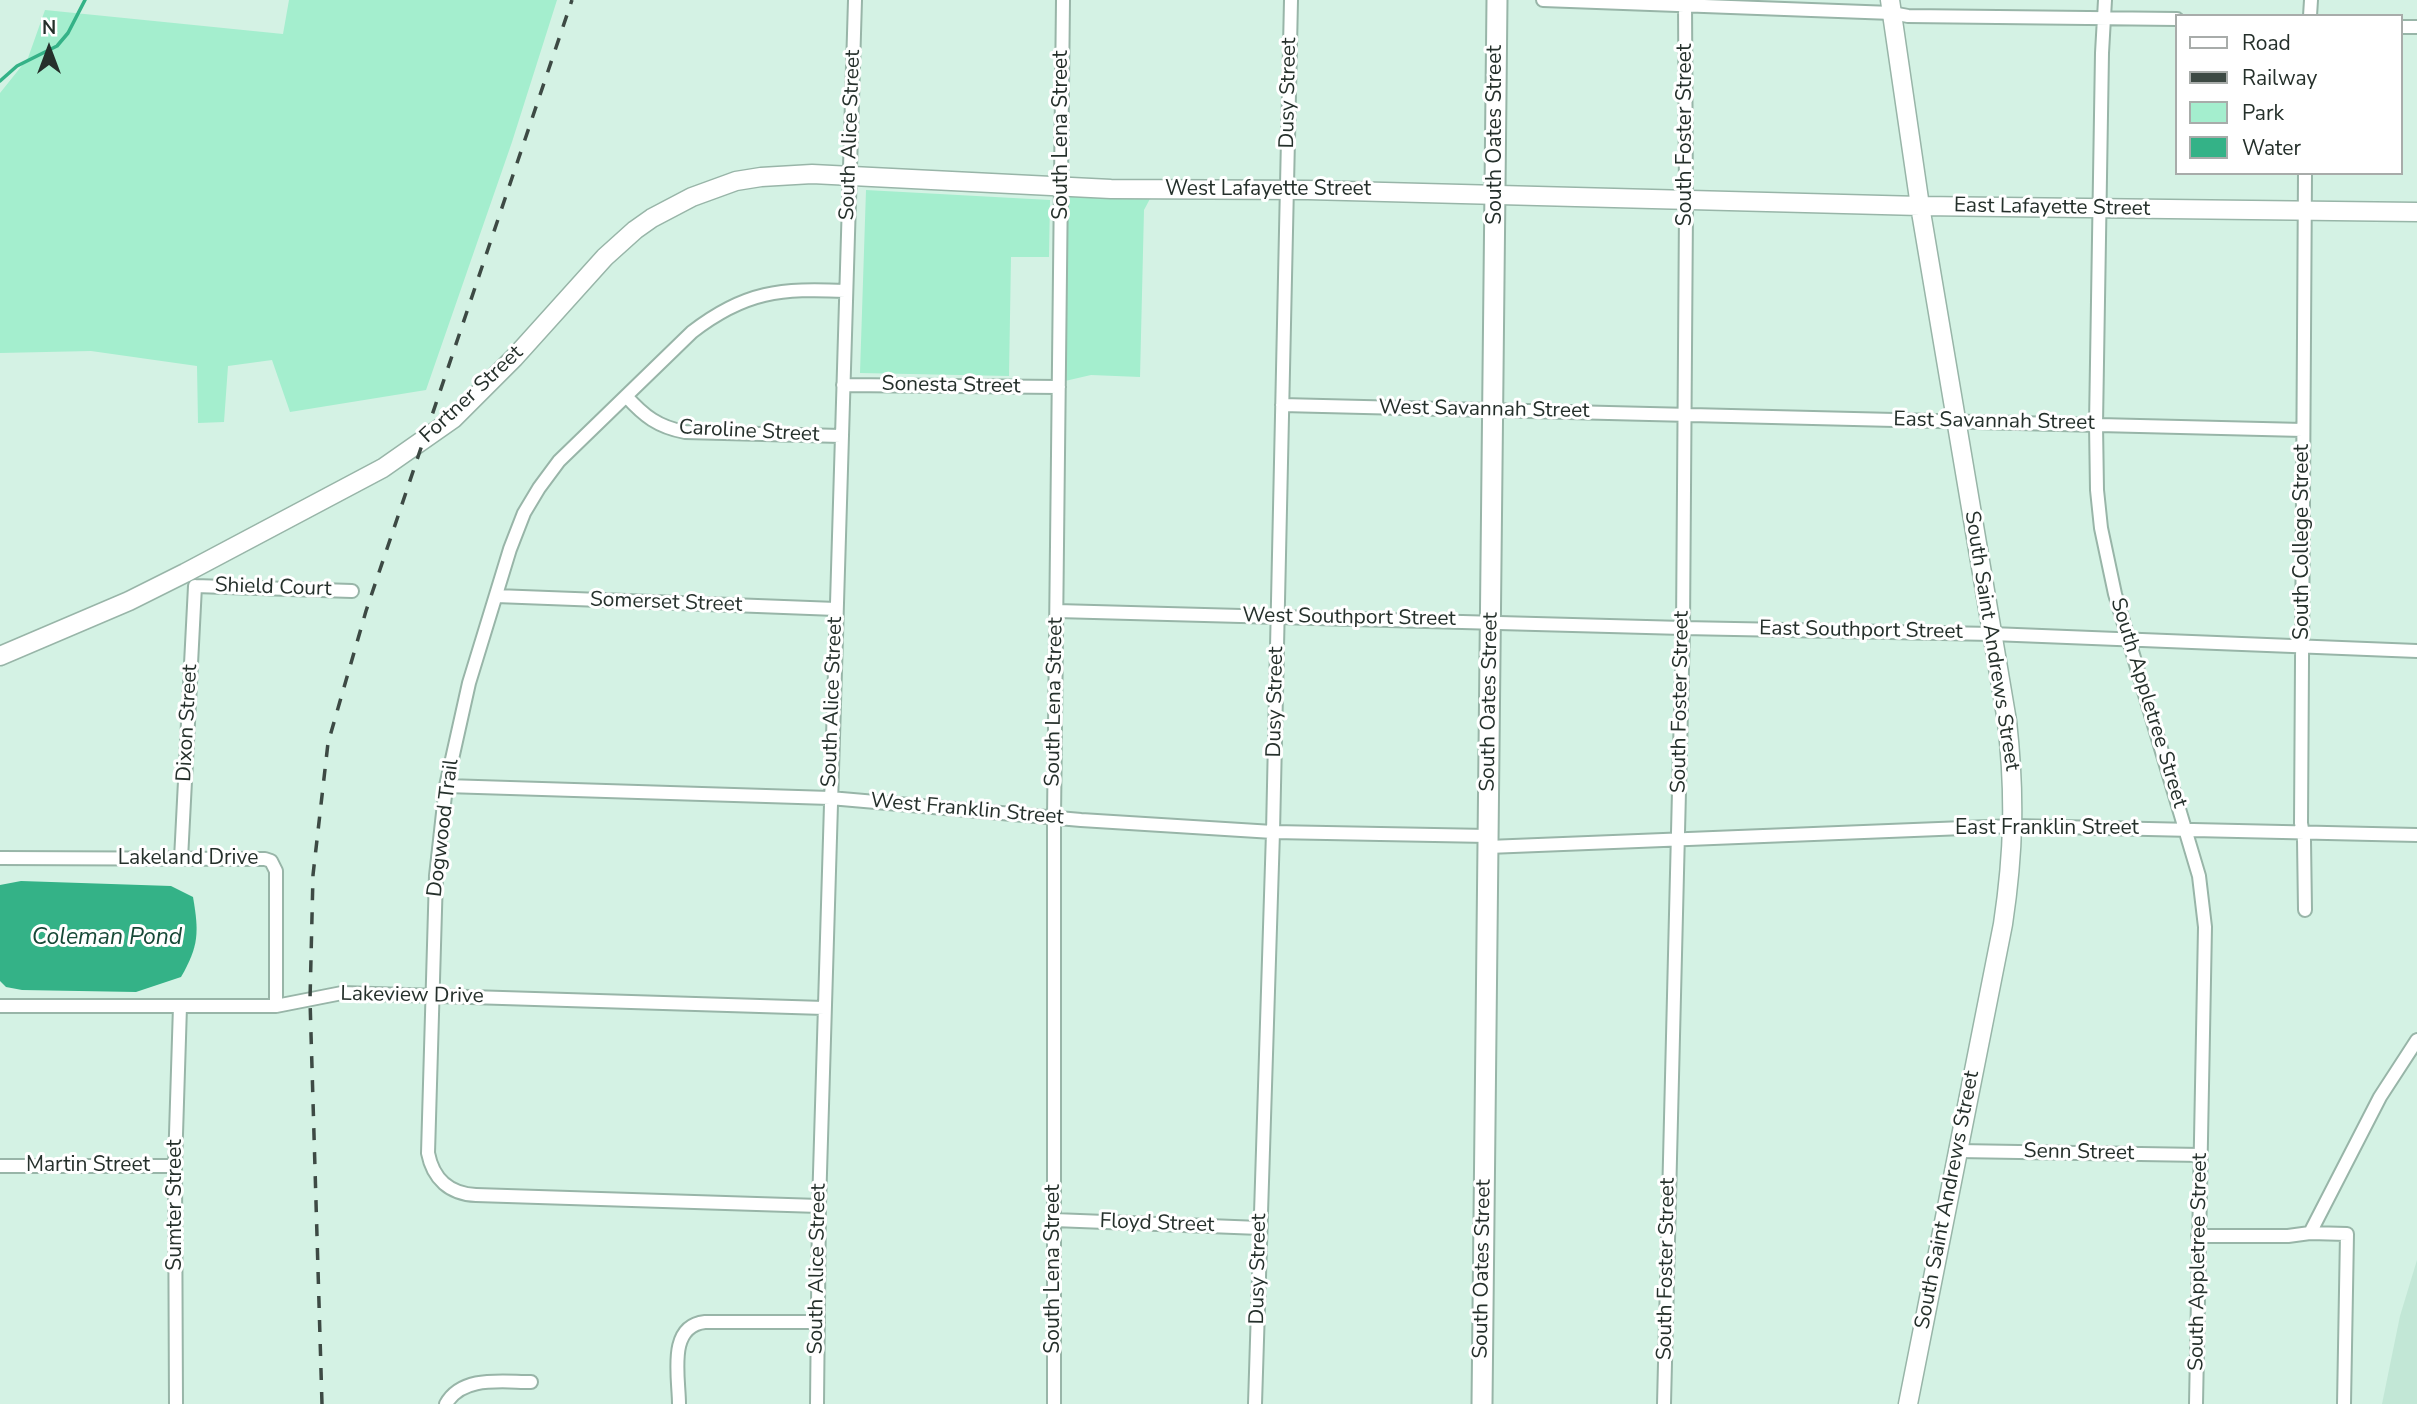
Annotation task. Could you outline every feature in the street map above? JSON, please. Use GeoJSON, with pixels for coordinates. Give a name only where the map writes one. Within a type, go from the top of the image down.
{"type":"FeatureCollection","features":[{"type":"Feature","properties":{"kind":"main road","name":"South Oates Street"},"geometry":{"type":"LineString","coordinates":[[1482,1404],[1497,0]]}},
{"type":"Feature","properties":{"kind":"street","name":"South Alice Street"},"geometry":{"type":"LineString","coordinates":[[817,1404],[816,1322],[824,1008],[855,0]]}},
{"type":"Feature","properties":{"kind":"street","name":"South Lena Street"},"geometry":{"type":"LineString","coordinates":[[1054,1404],[1054,817],[1063,0]]}},
{"type":"Feature","properties":{"kind":"street","name":"Dusy Street"},"geometry":{"type":"LineString","coordinates":[[1255,1404],[1273,832],[1291,0]]}},
{"type":"Feature","properties":{"kind":"street"},"geometry":{"type":"LineString","coordinates":[[1543,0],[1891,7],[1908,16],[2176,19]]}},
{"type":"Feature","properties":{"kind":"street","name":"South Appletree Street"},"geometry":{"type":"LineString","coordinates":[[2105,0],[2096,424],[2097,490],[2101,528],[2111,581],[2199,876],[2205,927],[2196,1404]]}},
{"type":"Feature","properties":{"kind":"street","name":"South Foster Street"},"geometry":{"type":"LineString","coordinates":[[1664,1404],[1683,628],[1685,3]]}},
{"type":"Feature","properties":{"kind":"street","name":"South Saint Andrews Street"},"geometry":{"type":"LineString","coordinates":[[1891,7],[1920,206],[2012,766],[2014,826],[2003,924],[1908,1404]]}},
{"type":"Feature","properties":{"kind":"street","name":"Fortner Street"},"geometry":{"type":"LineString","coordinates":[[0,656],[129,601],[190,580],[383,468],[433,435],[453,419],[514,358],[612,250],[652,218],[692,197],[736,181],[784,174],[850,176]]}},
{"type":"Feature","properties":{"kind":"street","name":"South College Street"},"geometry":{"type":"LineString","coordinates":[[2305,175],[2301,823],[2305,910]]}},
{"type":"Feature","properties":{"kind":"street","name":"West Lafayette Street"},"geometry":{"type":"LineString","coordinates":[[850,176],[1062,188],[1496,193],[1686,200]]}},
{"type":"Feature","properties":{"kind":"street","name":"East Lafayette Street"},"geometry":{"type":"LineString","coordinates":[[1686,200],[2100,209],[2417,212]]}},
{"type":"Feature","properties":{"kind":"street","name":"Dogwood Trail"},"geometry":{"type":"LineString","coordinates":[[819,1206],[475,1195],[452,1190],[435,1174],[428,1153],[432,995],[436,876],[446,786],[469,683],[510,549],[524,513],[539,488],[578,440],[692,332],[726,309],[771,292],[796,289],[846,291]]}},
{"type":"Feature","properties":{"kind":"street","name":"Sonesta Street"},"geometry":{"type":"LineString","coordinates":[[843,385],[1059,387]]}},
{"type":"Feature","properties":{"kind":"street","name":"Caroline Street"},"geometry":{"type":"LineString","coordinates":[[626,396],[654,423],[685,432],[841,436]]}},
{"type":"Feature","properties":{"kind":"street","name":"West Savannah Street"},"geometry":{"type":"LineString","coordinates":[[1282,405],[1685,414]]}},
{"type":"Feature","properties":{"kind":"street","name":"East Savannah Street"},"geometry":{"type":"LineString","coordinates":[[1685,414],[2303,430]]}},
{"type":"Feature","properties":{"kind":"street","name":"Shield Court"},"geometry":{"type":"LineString","coordinates":[[190,580],[352,591]]}},
{"type":"Feature","properties":{"kind":"street","name":"Dixon Street"},"geometry":{"type":"LineString","coordinates":[[181,859],[190,580]]}},
{"type":"Feature","properties":{"kind":"street","name":"Somerset Street"},"geometry":{"type":"LineString","coordinates":[[496,596],[836,609]]}},
{"type":"Feature","properties":{"kind":"street","name":"West Southport Street"},"geometry":{"type":"LineString","coordinates":[[1057,611],[1683,628]]}},
{"type":"Feature","properties":{"kind":"street","name":"East Southport Street"},"geometry":{"type":"LineString","coordinates":[[1683,628],[1992,634],[2417,650]]}},
{"type":"Feature","properties":{"kind":"street","name":"West Franklin Street"},"geometry":{"type":"LineString","coordinates":[[446,786],[830,798],[1273,832],[1488,841],[1678,840]]}},
{"type":"Feature","properties":{"kind":"street","name":"East Franklin Street"},"geometry":{"type":"LineString","coordinates":[[1678,840],[2014,826],[2417,835]]}},
{"type":"Feature","properties":{"kind":"street","name":"Lakeland Drive"},"geometry":{"type":"LineString","coordinates":[[0,858],[265,859],[274,864],[276,871],[276,1006]]}},
{"type":"Feature","properties":{"kind":"street","name":"Lakeview Drive"},"geometry":{"type":"LineString","coordinates":[[0,1006],[276,1006],[335,993],[824,1008]]}},
{"type":"Feature","properties":{"kind":"street","name":"Sumter Street"},"geometry":{"type":"LineString","coordinates":[[176,1404],[175,1166],[180,1006]]}},
{"type":"Feature","properties":{"kind":"street"},"geometry":{"type":"LineString","coordinates":[[2310,1233],[2380,1097],[2417,1040]]}},
{"type":"Feature","properties":{"kind":"street","name":"Senn Street"},"geometry":{"type":"LineString","coordinates":[[1958,1151],[2201,1155]]}},
{"type":"Feature","properties":{"kind":"street","name":"Martin Street"},"geometry":{"type":"LineString","coordinates":[[0,1166],[175,1166]]}},
{"type":"Feature","properties":{"kind":"street","name":"Floyd Street"},"geometry":{"type":"LineString","coordinates":[[1054,1220],[1260,1228]]}},
{"type":"Feature","properties":{"kind":"street"},"geometry":{"type":"LineString","coordinates":[[2198,1236],[2347,1234],[2344,1404]]}},
{"type":"Feature","properties":{"kind":"street"},"geometry":{"type":"LineString","coordinates":[[679,1404],[679,1344],[682,1334],[690,1326],[705,1321],[816,1322]]}},
{"type":"Feature","properties":{"kind":"street"},"geometry":{"type":"LineString","coordinates":[[446,1404],[456,1390],[466,1385],[531,1382]]}},
{"type":"Feature","properties":{"kind":"shaded area"},"geometry":{"type":"Polygon","coordinates":[[[2417,1260],[2417,1404],[2382,1404],[2400,1316],[2417,1260]]]}},
{"type":"Feature","properties":{"kind":"green space"},"geometry":{"type":"Polygon","coordinates":[[[289,0],[557,0],[512,142],[426,390],[290,412],[272,360],[228,366],[224,422],[198,423],[197,366],[91,351],[0,353],[0,93],[28,58],[45,10],[283,34],[289,0]]]}},
{"type":"Feature","properties":{"kind":"green space"},"geometry":{"type":"Polygon","coordinates":[[[866,190],[1050,200],[1049,257],[1011,257],[1009,376],[860,373],[866,190]]]}},
{"type":"Feature","properties":{"kind":"green space"},"geometry":{"type":"Polygon","coordinates":[[[1152,195],[1144,210],[1140,377],[1091,375],[1065,381],[1068,196],[1152,195]]]}},
{"type":"Feature","properties":{"kind":"water","name":"Coleman Pond"},"geometry":{"type":"Polygon","coordinates":[[[21,881],[171,886],[193,897],[196,939],[181,977],[136,992],[22,990],[6,987],[0,981],[0,885],[21,881]]]}},
{"type":"Feature","properties":{"kind":"waterway"},"geometry":{"type":"LineString","coordinates":[[0,81],[17,66],[57,46],[68,33],[85,0]]}},
{"type":"Feature","properties":{"kind":"railway"},"geometry":{"type":"LineString","coordinates":[[322,1404],[310,1000],[313,875],[328,743],[366,611],[572,0]]}}]}
